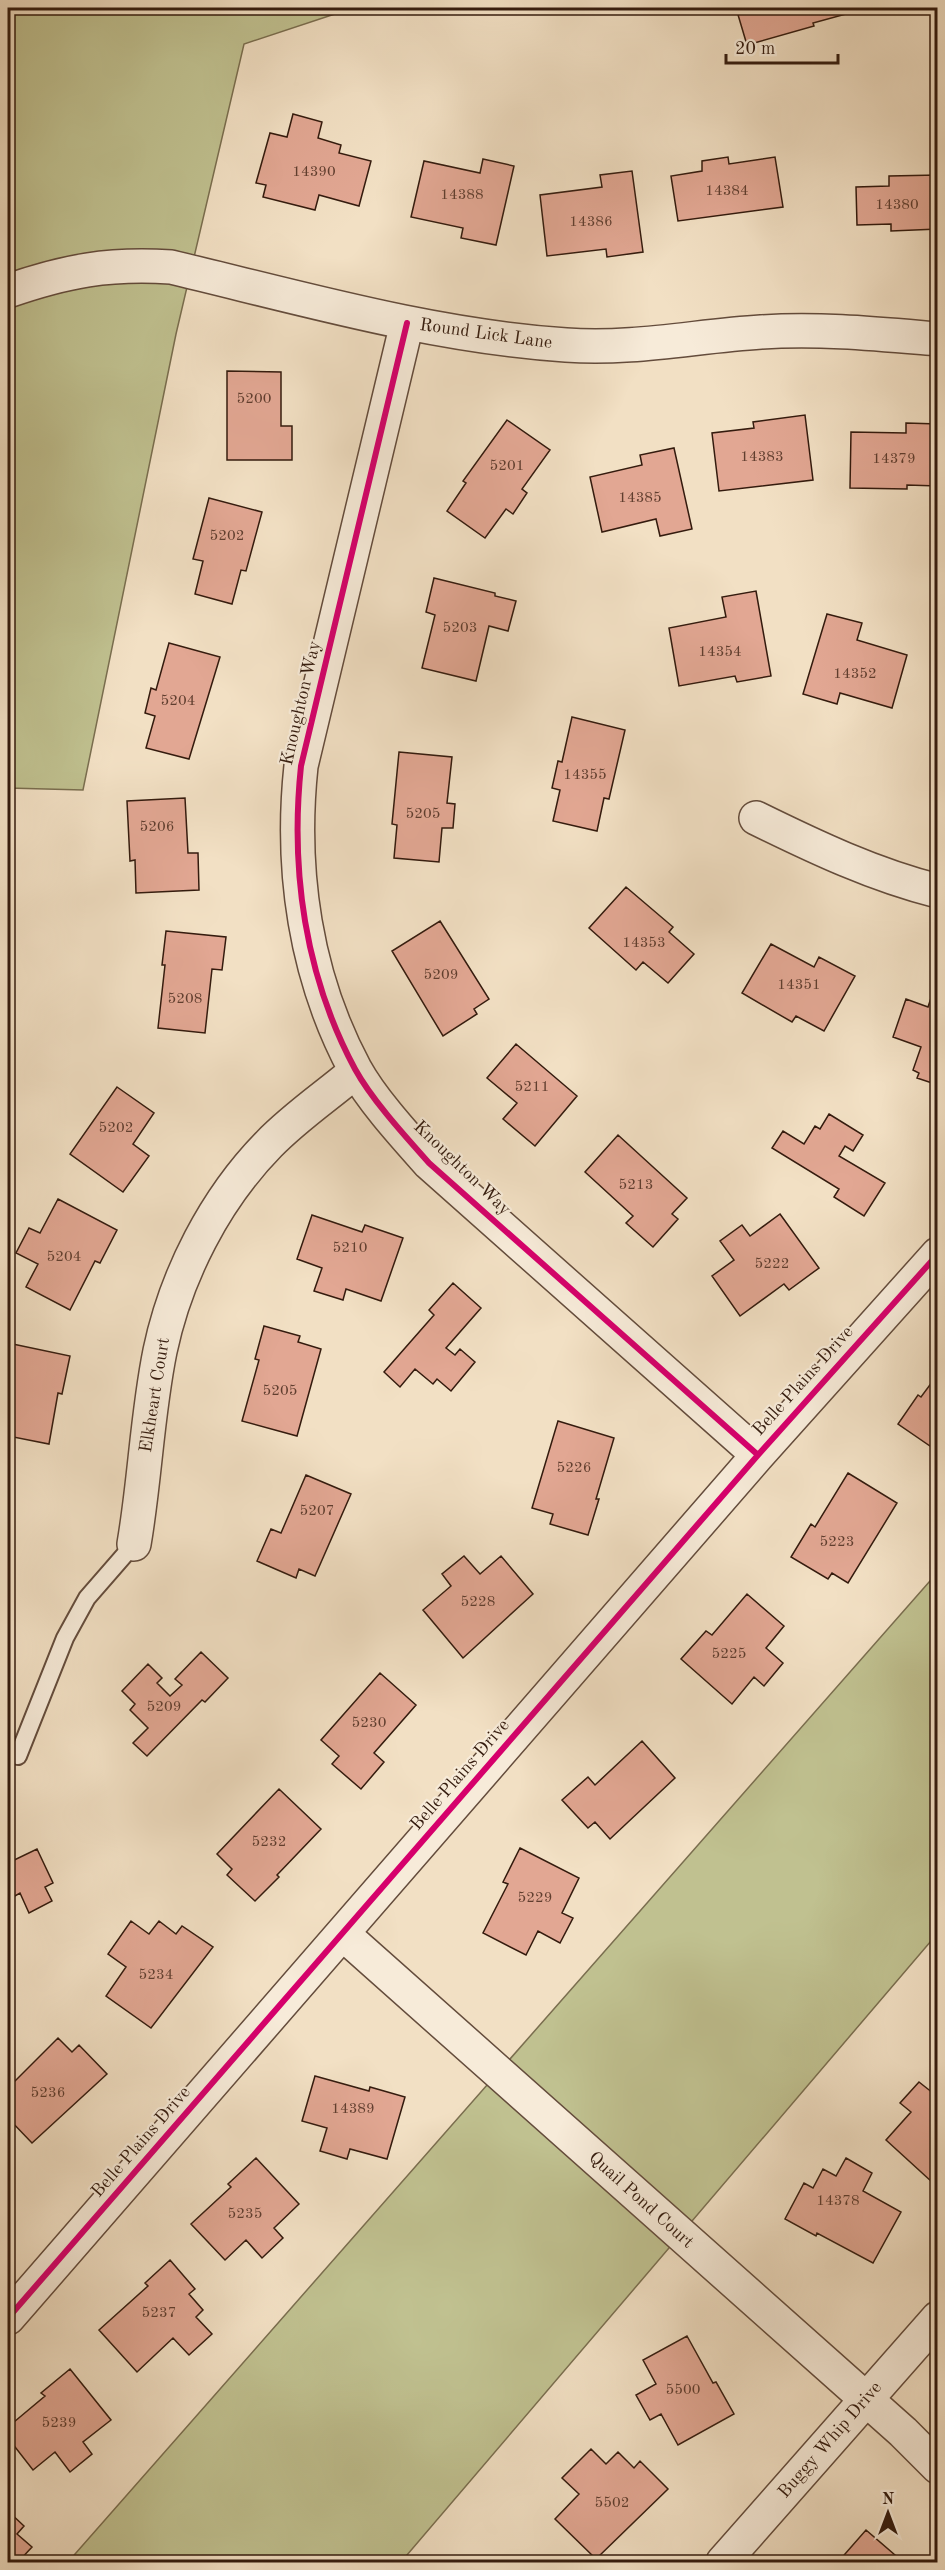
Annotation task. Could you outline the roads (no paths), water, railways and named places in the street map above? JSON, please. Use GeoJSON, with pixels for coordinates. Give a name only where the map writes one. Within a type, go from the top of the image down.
{"type":"FeatureCollection","features":[{"type":"Feature","properties":{"kind":"street","name":"Round Lick Lane"},"geometry":{"type":"LineString","coordinates":[[8,291],[51,276],[89,268],[135,265],[171,267],[457,333],[567,346],[627,346],[761,332],[825,330],[938,339]]}},
{"type":"Feature","properties":{"kind":"street","name":"Knoughton Way"},"geometry":{"type":"LineString","coordinates":[[407,323],[301,766],[297,803],[298,882],[312,959],[337,1030],[356,1071],[403,1134],[429,1162],[758,1455]]}},
{"type":"Feature","properties":{"kind":"street"},"geometry":{"type":"LineString","coordinates":[[756,818],[827,854],[915,886],[938,891]]}},
{"type":"Feature","properties":{"kind":"street","name":"Elkheart Court"},"geometry":{"type":"LineString","coordinates":[[134,1544],[144,1485],[145,1449],[160,1350],[174,1299],[195,1251],[228,1194],[269,1143],[356,1071]]}},
{"type":"Feature","properties":{"kind":"street","name":"Belle Plains Drive"},"geometry":{"type":"LineString","coordinates":[[8,2318],[758,1455],[938,1254]]}},
{"type":"Feature","properties":{"kind":"street","name":"Quail Pond Court"},"geometry":{"type":"LineString","coordinates":[[343,1934],[903,2432],[938,2467]]}},
{"type":"Feature","properties":{"kind":"street","name":"Buggy Whip Drive"},"geometry":{"type":"LineString","coordinates":[[723,2562],[938,2318]]}},
{"type":"Feature","properties":{"kind":"lane","name":"Elkheart Court"},"geometry":{"type":"LineString","coordinates":[[18,1756],[70,1628],[87,1598],[134,1544]]}}]}
